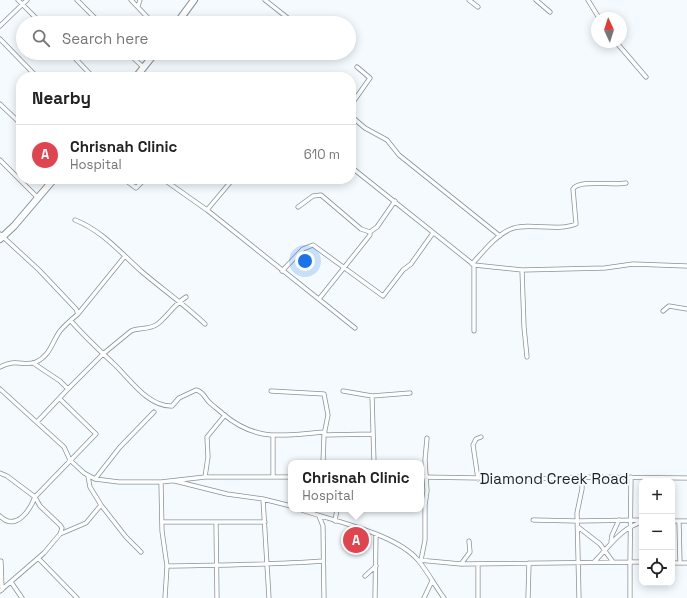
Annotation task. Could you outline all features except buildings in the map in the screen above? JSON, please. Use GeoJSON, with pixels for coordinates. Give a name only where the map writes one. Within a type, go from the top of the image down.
{"type":"FeatureCollection","features":[{"type":"Feature","properties":{"kind":"highway"},"geometry":{"type":"LineString","coordinates":[[182,16],[194,0]]}},
{"type":"Feature","properties":{"kind":"highway"},"geometry":{"type":"LineString","coordinates":[[140,72],[150,60]]}},
{"type":"Feature","properties":{"kind":"highway"},"geometry":{"type":"LineString","coordinates":[[0,237],[14,226],[50,184]]}},
{"type":"Feature","properties":{"kind":"street"},"geometry":{"type":"LineString","coordinates":[[18,0],[34,16]]}},
{"type":"Feature","properties":{"kind":"street"},"geometry":{"type":"LineString","coordinates":[[0,26],[27,0]]}},
{"type":"Feature","properties":{"kind":"street"},"geometry":{"type":"LineString","coordinates":[[77,0],[93,16]]}},
{"type":"Feature","properties":{"kind":"street"},"geometry":{"type":"LineString","coordinates":[[132,0],[147,16]]}},
{"type":"Feature","properties":{"kind":"street"},"geometry":{"type":"LineString","coordinates":[[138,6],[140,0]]}},
{"type":"Feature","properties":{"kind":"street"},"geometry":{"type":"LineString","coordinates":[[265,0],[285,16]]}},
{"type":"Feature","properties":{"kind":"street"},"geometry":{"type":"LineString","coordinates":[[469,0],[478,7]]}},
{"type":"Feature","properties":{"kind":"street"},"geometry":{"type":"LineString","coordinates":[[536,0],[550,12]]}},
{"type":"Feature","properties":{"kind":"street"},"geometry":{"type":"LineString","coordinates":[[588,0],[595,12]]}},
{"type":"Feature","properties":{"kind":"street"},"geometry":{"type":"LineString","coordinates":[[0,39],[16,55]]}},
{"type":"Feature","properties":{"kind":"street"},"geometry":{"type":"LineString","coordinates":[[621,48],[646,77]]}},
{"type":"Feature","properties":{"kind":"street"},"geometry":{"type":"LineString","coordinates":[[20,60],[32,72]]}},
{"type":"Feature","properties":{"kind":"street"},"geometry":{"type":"LineString","coordinates":[[77,60],[88,72]]}},
{"type":"Feature","properties":{"kind":"street"},"geometry":{"type":"LineString","coordinates":[[135,60],[144,68]]}},
{"type":"Feature","properties":{"kind":"street"},"geometry":{"type":"LineString","coordinates":[[356,98],[370,78],[357,67]]}},
{"type":"Feature","properties":{"kind":"street"},"geometry":{"type":"LineString","coordinates":[[0,104],[16,119]]}},
{"type":"Feature","properties":{"kind":"street"},"geometry":{"type":"LineString","coordinates":[[356,120],[365,128],[387,140],[399,155],[500,236]]}},
{"type":"Feature","properties":{"kind":"street"},"geometry":{"type":"LineString","coordinates":[[0,160],[16,176]]}},
{"type":"Feature","properties":{"kind":"street"},"geometry":{"type":"LineString","coordinates":[[356,171],[473,264],[522,270],[605,268],[633,264],[687,266]]}},
{"type":"Feature","properties":{"kind":"street"},"geometry":{"type":"LineString","coordinates":[[474,331],[473,264],[500,236],[513,228],[559,228],[574,225],[576,224],[573,189],[575,186],[580,183],[609,185],[626,183]]}},
{"type":"Feature","properties":{"kind":"street"},"geometry":{"type":"LineString","coordinates":[[24,184],[38,198]]}},
{"type":"Feature","properties":{"kind":"street"},"geometry":{"type":"LineString","coordinates":[[131,184],[136,188],[140,184]]}},
{"type":"Feature","properties":{"kind":"street"},"geometry":{"type":"LineString","coordinates":[[170,184],[207,210],[355,328]]}},
{"type":"Feature","properties":{"kind":"street"},"geometry":{"type":"LineString","coordinates":[[207,210],[229,184]]}},
{"type":"Feature","properties":{"kind":"street"},"geometry":{"type":"LineString","coordinates":[[298,207],[313,196],[321,195],[361,229],[370,232]]}},
{"type":"Feature","properties":{"kind":"street"},"geometry":{"type":"LineString","coordinates":[[319,299],[345,268],[370,235],[370,232],[377,227],[395,201]]}},
{"type":"Feature","properties":{"kind":"street"},"geometry":{"type":"LineString","coordinates":[[75,220],[95,230],[205,324]]}},
{"type":"Feature","properties":{"kind":"street"},"geometry":{"type":"LineString","coordinates":[[282,271],[303,249],[309,245],[319,249],[383,296],[404,270],[411,264],[433,233]]}},
{"type":"Feature","properties":{"kind":"street"},"geometry":{"type":"LineString","coordinates":[[0,237],[39,270],[78,314]]}},
{"type":"Feature","properties":{"kind":"street"},"geometry":{"type":"LineString","coordinates":[[33,363],[47,354],[60,331],[78,314],[125,256]]}},
{"type":"Feature","properties":{"kind":"street"},"geometry":{"type":"LineString","coordinates":[[522,270],[524,327],[527,357]]}},
{"type":"Feature","properties":{"kind":"street"},"geometry":{"type":"LineString","coordinates":[[37,422],[103,354],[135,328],[146,328],[159,323],[178,302],[186,297]]}},
{"type":"Feature","properties":{"kind":"street"},"geometry":{"type":"LineString","coordinates":[[662,311],[669,306],[687,308]]}},
{"type":"Feature","properties":{"kind":"street"},"geometry":{"type":"LineString","coordinates":[[71,321],[103,354],[149,397],[165,406],[172,406],[179,398],[196,390],[202,392],[208,401],[225,415],[255,433],[274,436],[325,433],[374,434]]}},
{"type":"Feature","properties":{"kind":"street"},"geometry":{"type":"LineString","coordinates":[[0,367],[10,362],[33,363],[60,381],[68,389]]}},
{"type":"Feature","properties":{"kind":"street"},"geometry":{"type":"LineString","coordinates":[[0,389],[64,447],[70,460],[88,476],[95,479],[162,482],[205,477],[288,477]]}},
{"type":"Feature","properties":{"kind":"street"},"geometry":{"type":"LineString","coordinates":[[343,391],[372,396],[410,393]]}},
{"type":"Feature","properties":{"kind":"street"},"geometry":{"type":"LineString","coordinates":[[271,392],[324,394],[328,415],[325,433],[324,460]]}},
{"type":"Feature","properties":{"kind":"street"},"geometry":{"type":"LineString","coordinates":[[372,396],[374,460]]}},
{"type":"Feature","properties":{"kind":"street"},"geometry":{"type":"LineString","coordinates":[[0,516],[10,521],[18,520],[30,511],[35,497],[96,433],[60,399]]}},
{"type":"Feature","properties":{"kind":"street"},"geometry":{"type":"LineString","coordinates":[[95,479],[120,447],[154,412]]}},
{"type":"Feature","properties":{"kind":"street"},"geometry":{"type":"LineString","coordinates":[[205,477],[208,457],[207,437],[225,415]]}},
{"type":"Feature","properties":{"kind":"street"},"geometry":{"type":"LineString","coordinates":[[273,477],[274,436]]}},
{"type":"Feature","properties":{"kind":"street"},"geometry":{"type":"LineString","coordinates":[[478,479],[473,446],[476,439],[481,437]]}},
{"type":"Feature","properties":{"kind":"street"},"geometry":{"type":"LineString","coordinates":[[424,467],[427,438]]}},
{"type":"Feature","properties":{"kind":"street"},"geometry":{"type":"LineString","coordinates":[[0,473],[7,476],[35,497],[40,506],[62,528],[60,534],[38,558],[1,590]]}},
{"type":"Feature","properties":{"kind":"street"},"geometry":{"type":"LineString","coordinates":[[88,476],[90,487],[101,505],[126,537],[141,552]]}},
{"type":"Feature","properties":{"kind":"street","name":"Diamond Creek Road"},"geometry":{"type":"LineString","coordinates":[[424,477],[478,479],[582,477],[687,478]]}},
{"type":"Feature","properties":{"kind":"street"},"geometry":{"type":"LineString","coordinates":[[579,598],[577,521],[582,477]]}},
{"type":"Feature","properties":{"kind":"street"},"geometry":{"type":"LineString","coordinates":[[630,598],[629,527],[631,477]]}},
{"type":"Feature","properties":{"kind":"street"},"geometry":{"type":"LineString","coordinates":[[419,560],[425,540],[425,505],[427,491],[424,480]]}},
{"type":"Feature","properties":{"kind":"street"},"geometry":{"type":"LineString","coordinates":[[174,481],[227,494],[263,499],[288,505]]}},
{"type":"Feature","properties":{"kind":"street"},"geometry":{"type":"LineString","coordinates":[[162,482],[163,545],[167,566],[165,598]]}},
{"type":"Feature","properties":{"kind":"street"},"geometry":{"type":"LineString","coordinates":[[263,499],[268,598]]}},
{"type":"Feature","properties":{"kind":"street"},"geometry":{"type":"LineString","coordinates":[[60,534],[86,523],[101,505]]}},
{"type":"Feature","properties":{"kind":"street"},"geometry":{"type":"LineString","coordinates":[[307,512],[376,534],[409,552],[419,560],[444,598]]}},
{"type":"Feature","properties":{"kind":"street"},"geometry":{"type":"LineString","coordinates":[[335,521],[336,512]]}},
{"type":"Feature","properties":{"kind":"street"},"geometry":{"type":"LineString","coordinates":[[318,516],[322,526],[324,598]]}},
{"type":"Feature","properties":{"kind":"street"},"geometry":{"type":"LineString","coordinates":[[533,520],[639,521]]}},
{"type":"Feature","properties":{"kind":"street"},"geometry":{"type":"LineString","coordinates":[[611,543],[612,535],[619,520]]}},
{"type":"Feature","properties":{"kind":"street"},"geometry":{"type":"LineString","coordinates":[[675,521],[687,521]]}},
{"type":"Feature","properties":{"kind":"street"},"geometry":{"type":"LineString","coordinates":[[162,522],[265,522]]}},
{"type":"Feature","properties":{"kind":"street"},"geometry":{"type":"LineString","coordinates":[[216,522],[217,598]]}},
{"type":"Feature","properties":{"kind":"street"},"geometry":{"type":"LineString","coordinates":[[595,561],[611,543],[629,527],[639,522]]}},
{"type":"Feature","properties":{"kind":"street"},"geometry":{"type":"LineString","coordinates":[[679,522],[680,563]]}},
{"type":"Feature","properties":{"kind":"street"},"geometry":{"type":"LineString","coordinates":[[577,526],[605,550],[613,562]]}},
{"type":"Feature","properties":{"kind":"street"},"geometry":{"type":"LineString","coordinates":[[375,598],[376,534]]}},
{"type":"Feature","properties":{"kind":"street"},"geometry":{"type":"LineString","coordinates":[[461,564],[470,552],[469,541]]}},
{"type":"Feature","properties":{"kind":"street"},"geometry":{"type":"LineString","coordinates":[[38,558],[77,598]]}},
{"type":"Feature","properties":{"kind":"street"},"geometry":{"type":"LineString","coordinates":[[419,560],[461,564],[595,561],[639,562]]}},
{"type":"Feature","properties":{"kind":"street"},"geometry":{"type":"LineString","coordinates":[[1,561],[1,590]]}},
{"type":"Feature","properties":{"kind":"street"},"geometry":{"type":"LineString","coordinates":[[167,566],[216,564],[267,565],[323,561]]}},
{"type":"Feature","properties":{"kind":"street"},"geometry":{"type":"LineString","coordinates":[[528,598],[529,563]]}},
{"type":"Feature","properties":{"kind":"street"},"geometry":{"type":"LineString","coordinates":[[675,563],[687,563]]}},
{"type":"Feature","properties":{"kind":"street"},"geometry":{"type":"LineString","coordinates":[[478,564],[478,598]]}},
{"type":"Feature","properties":{"kind":"street"},"geometry":{"type":"LineString","coordinates":[[365,576],[376,566]]}},
{"type":"Feature","properties":{"kind":"street"},"geometry":{"type":"LineString","coordinates":[[424,598],[432,581]]}},
{"type":"Feature","properties":{"kind":"street"},"geometry":{"type":"LineString","coordinates":[[11,582],[22,598]]}},
{"type":"Feature","properties":{"kind":"place","name":"Chrisnah Clinic"},"geometry":{"type":"Point","coordinates":[356,540]}}]}
